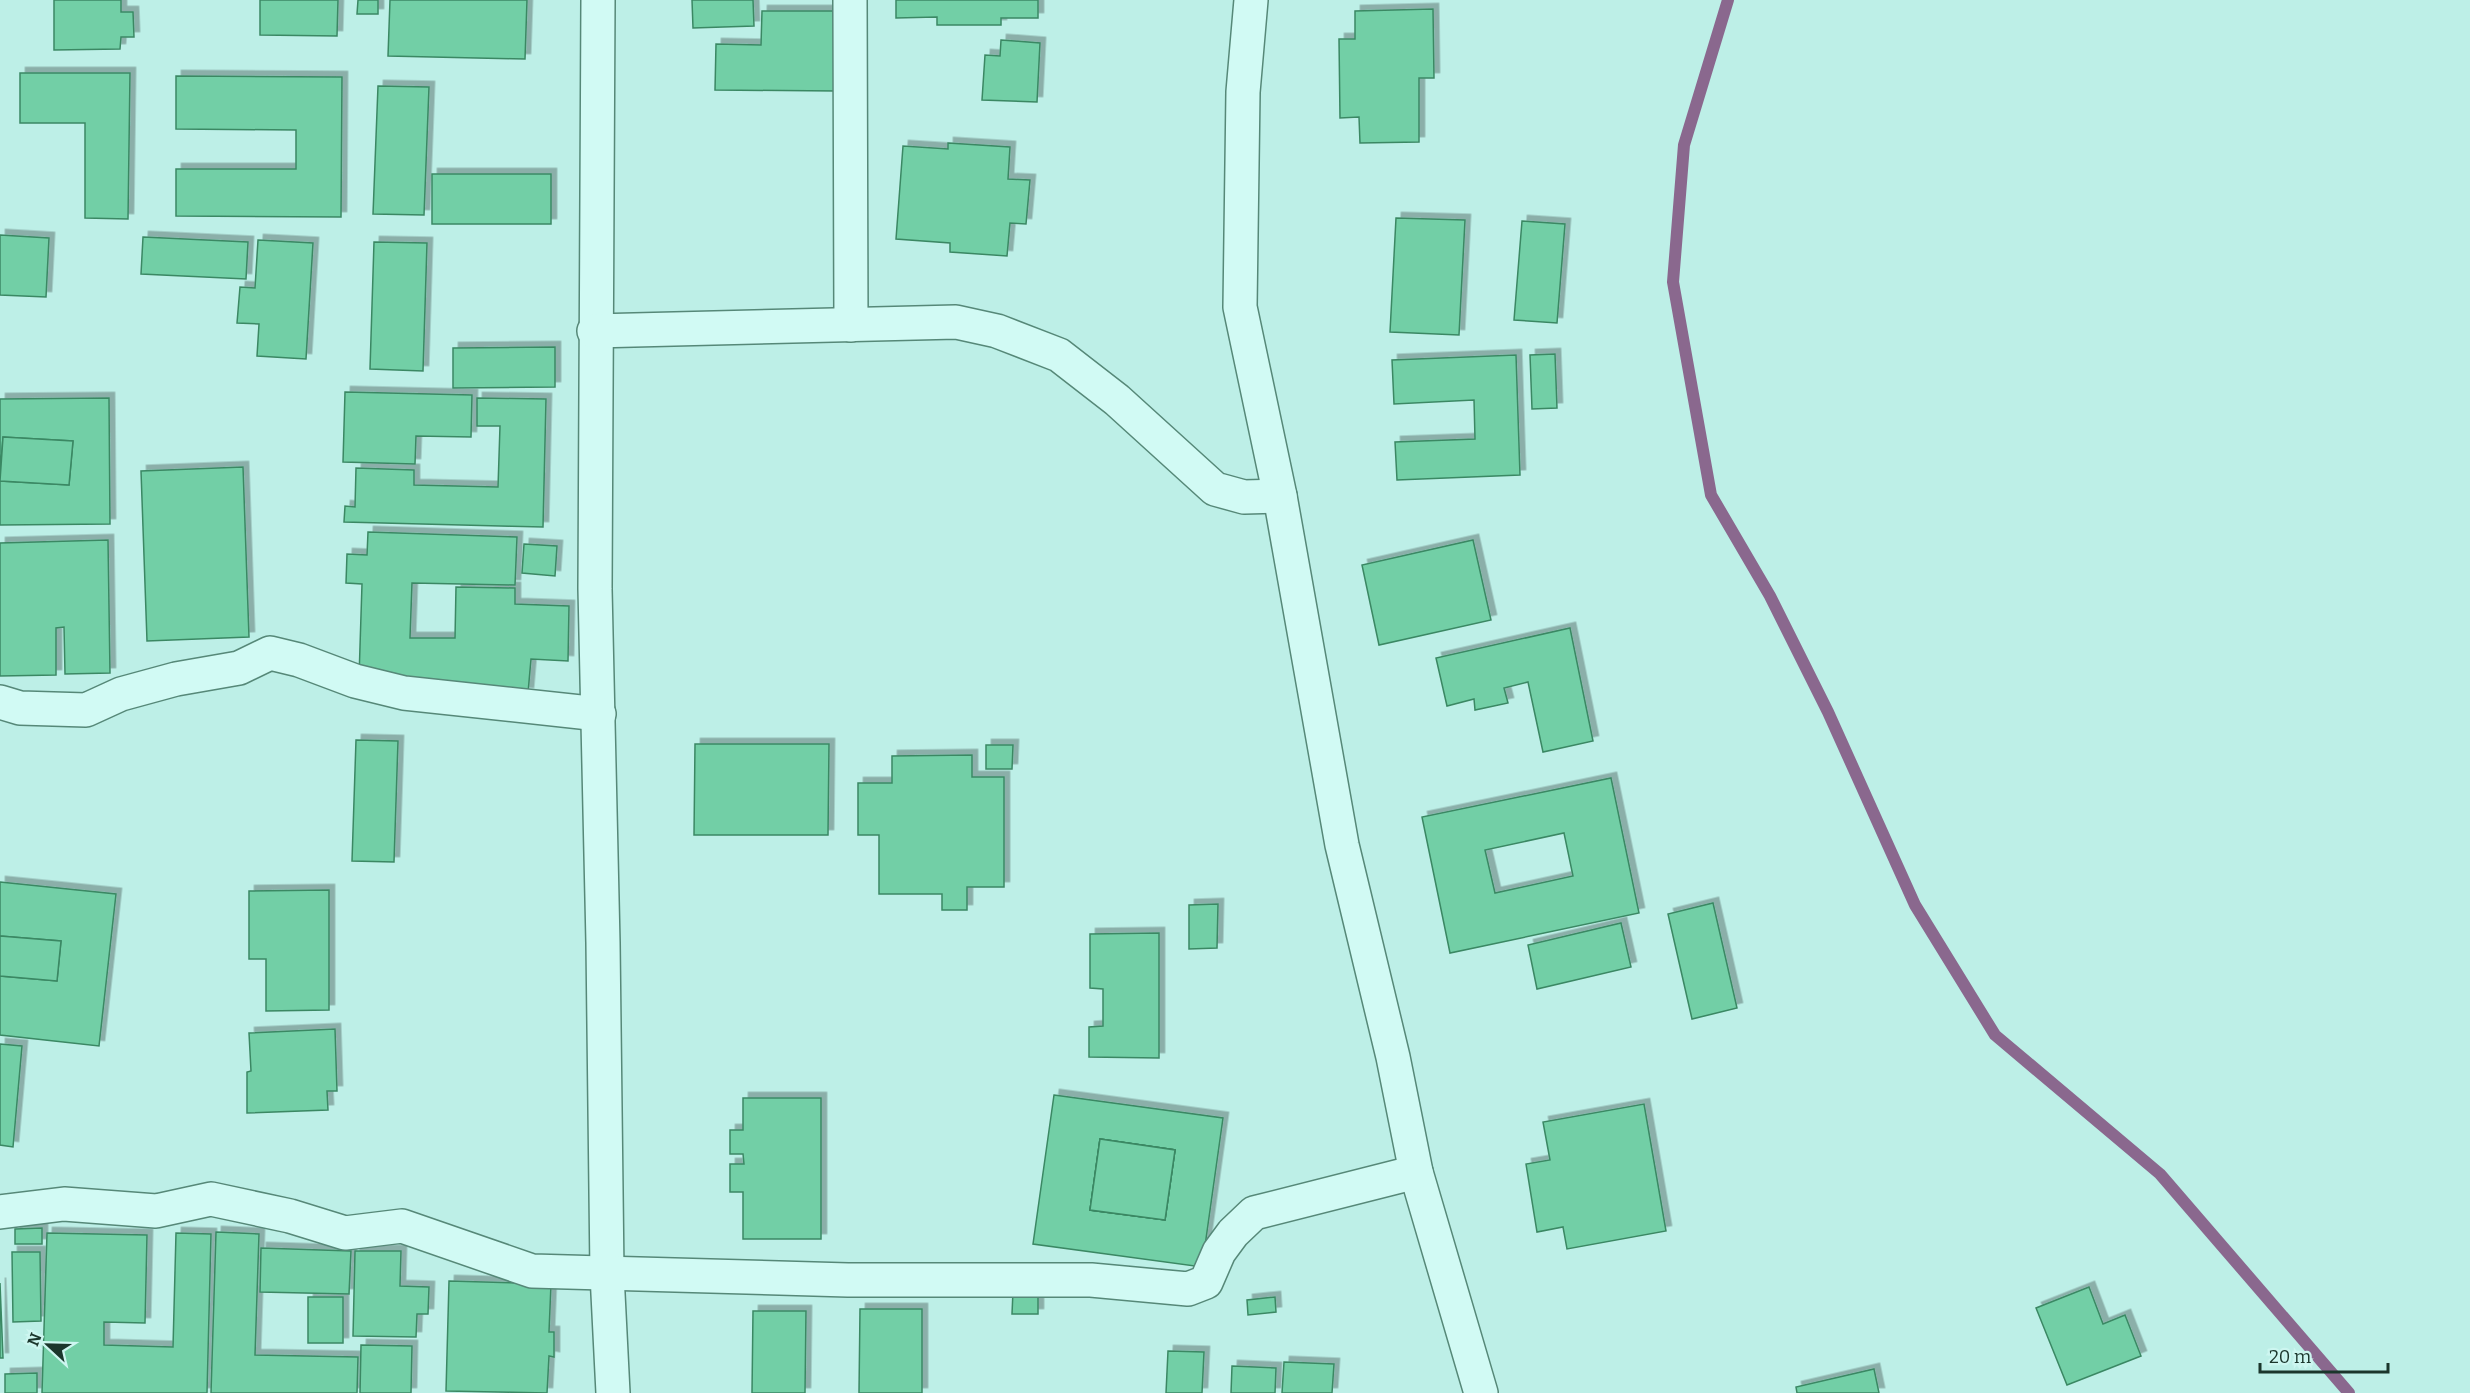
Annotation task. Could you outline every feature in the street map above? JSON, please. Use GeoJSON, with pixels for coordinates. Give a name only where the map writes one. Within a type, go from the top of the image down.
{"type":"FeatureCollection","features":[{"type":"Feature","properties":{"kind":"street"},"geometry":{"type":"LineString","coordinates":[[598,0],[594,332],[595,590],[599,714],[607,1274],[613,1393]]}},
{"type":"Feature","properties":{"kind":"street"},"geometry":{"type":"LineString","coordinates":[[850,0],[851,325]]}},
{"type":"Feature","properties":{"kind":"street"},"geometry":{"type":"LineString","coordinates":[[1251,0],[1243,92],[1240,308],[1280,496],[1342,845],[1393,1057],[1416,1172],[1481,1393]]}},
{"type":"Feature","properties":{"kind":"street"},"geometry":{"type":"LineString","coordinates":[[594,332],[956,322],[997,331],[1059,355],[1117,400],[1215,489],[1244,497],[1280,496]]}},
{"type":"Feature","properties":{"kind":"street"},"geometry":{"type":"LineString","coordinates":[[0,702],[20,708],[86,710],[121,694],[176,679],[239,668],[270,653],[299,660],[355,681],[404,693],[599,714]]}},
{"type":"Feature","properties":{"kind":"street"},"geometry":{"type":"LineString","coordinates":[[0,1212],[64,1203],[156,1211],[211,1199],[290,1216],[345,1233],[402,1226],[532,1271],[837,1280],[1091,1281],[1188,1289],[1206,1282],[1219,1252],[1233,1233],[1254,1213],[1416,1172]]}},
{"type":"Feature","properties":{"kind":"building"},"geometry":{"type":"Polygon","coordinates":[[[54,0],[121,0],[121,12],[133,12],[134,37],[121,37],[120,49],[54,50],[54,0]]]}},
{"type":"Feature","properties":{"kind":"building"},"geometry":{"type":"Polygon","coordinates":[[[260,0],[338,0],[337,36],[260,35],[260,0]]]}},
{"type":"Feature","properties":{"kind":"building"},"geometry":{"type":"Polygon","coordinates":[[[358,0],[378,0],[378,14],[357,14],[358,0]]]}},
{"type":"Feature","properties":{"kind":"building"},"geometry":{"type":"Polygon","coordinates":[[[390,0],[527,0],[525,59],[388,56],[390,0]]]}},
{"type":"Feature","properties":{"kind":"building"},"geometry":{"type":"Polygon","coordinates":[[[692,0],[753,0],[754,26],[693,28],[692,0]]]}},
{"type":"Feature","properties":{"kind":"building"},"geometry":{"type":"Polygon","coordinates":[[[896,0],[1038,0],[1038,18],[1001,18],[1001,25],[937,25],[937,17],[896,18],[896,0]]]}},
{"type":"Feature","properties":{"kind":"building"},"geometry":{"type":"Polygon","coordinates":[[[1433,9],[1434,78],[1419,78],[1419,142],[1360,143],[1359,117],[1340,118],[1339,39],[1355,39],[1355,11],[1433,9]]]}},
{"type":"Feature","properties":{"kind":"building"},"geometry":{"type":"Polygon","coordinates":[[[762,11],[836,11],[836,91],[715,90],[716,44],[761,45],[762,11]]]}},
{"type":"Feature","properties":{"kind":"building"},"geometry":{"type":"Polygon","coordinates":[[[1001,40],[1040,43],[1037,102],[982,100],[985,55],[1000,56],[1001,40]]]}},
{"type":"Feature","properties":{"kind":"building"},"geometry":{"type":"Polygon","coordinates":[[[20,73],[130,73],[128,219],[85,218],[85,123],[20,123],[20,73]]]}},
{"type":"Feature","properties":{"kind":"building"},"geometry":{"type":"Polygon","coordinates":[[[176,76],[342,77],[341,217],[176,216],[176,169],[296,169],[296,130],[176,129],[176,76]]]}},
{"type":"Feature","properties":{"kind":"building"},"geometry":{"type":"Polygon","coordinates":[[[378,86],[429,87],[424,215],[373,214],[378,86]]]}},
{"type":"Feature","properties":{"kind":"building"},"geometry":{"type":"Polygon","coordinates":[[[948,143],[1010,147],[1008,179],[1030,180],[1026,224],[1010,223],[1007,256],[950,252],[950,243],[896,239],[903,146],[948,149],[948,143]]]}},
{"type":"Feature","properties":{"kind":"building"},"geometry":{"type":"Polygon","coordinates":[[[432,174],[551,174],[551,224],[432,224],[432,174]]]}},
{"type":"Feature","properties":{"kind":"building"},"geometry":{"type":"Polygon","coordinates":[[[1396,218],[1465,220],[1459,335],[1390,332],[1396,218]]]}},
{"type":"Feature","properties":{"kind":"building"},"geometry":{"type":"Polygon","coordinates":[[[1522,221],[1565,224],[1557,323],[1514,320],[1522,221]]]}},
{"type":"Feature","properties":{"kind":"building"},"geometry":{"type":"Polygon","coordinates":[[[0,235],[49,238],[46,297],[0,295],[0,235]]]}},
{"type":"Feature","properties":{"kind":"building"},"geometry":{"type":"Polygon","coordinates":[[[143,237],[248,242],[246,279],[141,274],[143,237]]]}},
{"type":"Feature","properties":{"kind":"building"},"geometry":{"type":"Polygon","coordinates":[[[258,240],[313,243],[306,359],[257,356],[259,324],[237,323],[240,287],[255,288],[258,240]]]}},
{"type":"Feature","properties":{"kind":"building"},"geometry":{"type":"Polygon","coordinates":[[[374,242],[427,243],[423,371],[370,369],[374,242]]]}},
{"type":"Feature","properties":{"kind":"building"},"geometry":{"type":"Polygon","coordinates":[[[555,347],[555,387],[453,388],[453,348],[555,347]]]}},
{"type":"Feature","properties":{"kind":"building"},"geometry":{"type":"Polygon","coordinates":[[[1555,354],[1557,408],[1532,409],[1530,355],[1555,354]]]}},
{"type":"Feature","properties":{"kind":"building"},"geometry":{"type":"Polygon","coordinates":[[[1516,355],[1520,475],[1397,480],[1395,442],[1475,439],[1474,400],[1394,404],[1392,360],[1516,355]]]}},
{"type":"Feature","properties":{"kind":"building"},"geometry":{"type":"Polygon","coordinates":[[[345,392],[472,395],[471,437],[416,436],[415,464],[343,462],[345,392]]]}},
{"type":"Feature","properties":{"kind":"building"},"geometry":{"type":"Polygon","coordinates":[[[109,398],[110,524],[0,525],[0,481],[69,485],[73,441],[3,437],[0,476],[0,399],[109,398]]]}},
{"type":"Feature","properties":{"kind":"building"},"geometry":{"type":"Polygon","coordinates":[[[477,398],[546,399],[543,527],[344,522],[345,506],[355,507],[356,468],[414,470],[414,485],[498,487],[500,426],[477,426],[477,398]]]}},
{"type":"Feature","properties":{"kind":"building"},"geometry":{"type":"Polygon","coordinates":[[[3,437],[73,441],[69,485],[0,481],[3,437]]]}},
{"type":"Feature","properties":{"kind":"building"},"geometry":{"type":"Polygon","coordinates":[[[243,467],[249,637],[147,641],[141,471],[243,467]]]}},
{"type":"Feature","properties":{"kind":"building"},"geometry":{"type":"Polygon","coordinates":[[[368,532],[517,537],[515,585],[412,583],[410,638],[455,638],[456,587],[515,588],[515,604],[569,606],[568,661],[531,659],[528,693],[359,678],[362,584],[346,583],[347,554],[367,555],[368,532]]]}},
{"type":"Feature","properties":{"kind":"building"},"geometry":{"type":"Polygon","coordinates":[[[108,540],[110,673],[65,674],[64,627],[56,628],[56,675],[0,676],[0,543],[108,540]]]}},
{"type":"Feature","properties":{"kind":"building"},"geometry":{"type":"Polygon","coordinates":[[[1473,540],[1491,620],[1379,645],[1362,565],[1473,540]]]}},
{"type":"Feature","properties":{"kind":"building"},"geometry":{"type":"Polygon","coordinates":[[[524,544],[557,546],[555,576],[522,573],[524,544]]]}},
{"type":"Feature","properties":{"kind":"building"},"geometry":{"type":"Polygon","coordinates":[[[1570,628],[1593,741],[1543,752],[1528,682],[1504,688],[1508,703],[1475,710],[1474,699],[1447,706],[1436,658],[1570,628]]]}},
{"type":"Feature","properties":{"kind":"building"},"geometry":{"type":"Polygon","coordinates":[[[356,740],[398,741],[394,862],[352,861],[356,740]]]}},
{"type":"Feature","properties":{"kind":"building"},"geometry":{"type":"Polygon","coordinates":[[[695,744],[829,744],[828,835],[694,835],[695,744]]]}},
{"type":"Feature","properties":{"kind":"building"},"geometry":{"type":"Polygon","coordinates":[[[986,745],[1013,745],[1012,769],[986,769],[986,745]]]}},
{"type":"Feature","properties":{"kind":"building"},"geometry":{"type":"Polygon","coordinates":[[[972,755],[972,777],[1004,777],[1004,887],[967,887],[967,910],[942,910],[942,894],[879,894],[879,835],[858,835],[858,783],[892,783],[892,756],[972,755]]]}},
{"type":"Feature","properties":{"kind":"building"},"geometry":{"type":"Polygon","coordinates":[[[1611,778],[1639,913],[1450,953],[1422,817],[1611,778]],[[1564,833],[1485,850],[1495,893],[1573,876],[1564,833]]]}},
{"type":"Feature","properties":{"kind":"building"},"geometry":{"type":"Polygon","coordinates":[[[0,882],[116,894],[99,1046],[0,1035],[0,976],[57,981],[61,941],[0,936],[0,882]]]}},
{"type":"Feature","properties":{"kind":"building"},"geometry":{"type":"Polygon","coordinates":[[[329,890],[329,1010],[266,1011],[266,959],[249,959],[249,891],[329,890]]]}},
{"type":"Feature","properties":{"kind":"building"},"geometry":{"type":"Polygon","coordinates":[[[1713,903],[1737,1008],[1692,1019],[1668,914],[1713,903]]]}},
{"type":"Feature","properties":{"kind":"building"},"geometry":{"type":"Polygon","coordinates":[[[1218,904],[1217,948],[1189,949],[1189,905],[1218,904]]]}},
{"type":"Feature","properties":{"kind":"building"},"geometry":{"type":"Polygon","coordinates":[[[1621,923],[1631,967],[1537,989],[1528,945],[1621,923]]]}},
{"type":"Feature","properties":{"kind":"building"},"geometry":{"type":"Polygon","coordinates":[[[1159,933],[1159,1058],[1089,1057],[1089,1027],[1103,1026],[1103,989],[1090,988],[1090,934],[1159,933]]]}},
{"type":"Feature","properties":{"kind":"building"},"geometry":{"type":"Polygon","coordinates":[[[0,936],[61,941],[57,981],[0,976],[0,936]]]}},
{"type":"Feature","properties":{"kind":"building"},"geometry":{"type":"Polygon","coordinates":[[[335,1029],[337,1091],[327,1091],[328,1110],[247,1113],[247,1072],[251,1071],[249,1033],[335,1029]]]}},
{"type":"Feature","properties":{"kind":"building"},"geometry":{"type":"Polygon","coordinates":[[[0,1044],[22,1046],[13,1147],[0,1145],[0,1044]]]}},
{"type":"Feature","properties":{"kind":"building"},"geometry":{"type":"Polygon","coordinates":[[[1054,1095],[1223,1118],[1202,1267],[1033,1244],[1054,1095]],[[1100,1139],[1090,1210],[1165,1220],[1175,1150],[1100,1139]]]}},
{"type":"Feature","properties":{"kind":"building"},"geometry":{"type":"Polygon","coordinates":[[[743,1098],[821,1098],[821,1239],[743,1239],[743,1192],[730,1192],[730,1164],[744,1164],[743,1154],[730,1154],[730,1130],[743,1130],[743,1098]]]}},
{"type":"Feature","properties":{"kind":"building"},"geometry":{"type":"Polygon","coordinates":[[[1644,1104],[1666,1231],[1567,1249],[1563,1227],[1537,1232],[1526,1164],[1550,1160],[1543,1122],[1644,1104]]]}},
{"type":"Feature","properties":{"kind":"building"},"geometry":{"type":"Polygon","coordinates":[[[1100,1139],[1175,1150],[1165,1220],[1090,1210],[1100,1139]]]}},
{"type":"Feature","properties":{"kind":"building"},"geometry":{"type":"Polygon","coordinates":[[[1100,1139],[1175,1150],[1165,1220],[1090,1210],[1100,1139]]]}},
{"type":"Feature","properties":{"kind":"building"},"geometry":{"type":"Polygon","coordinates":[[[1100,1139],[1175,1150],[1165,1220],[1090,1210],[1100,1139]]]}},
{"type":"Feature","properties":{"kind":"building"},"geometry":{"type":"Polygon","coordinates":[[[42,1228],[42,1244],[15,1244],[15,1229],[42,1228]]]}},
{"type":"Feature","properties":{"kind":"building"},"geometry":{"type":"Polygon","coordinates":[[[216,1232],[259,1234],[255,1355],[358,1357],[357,1393],[211,1393],[216,1232]]]}},
{"type":"Feature","properties":{"kind":"building"},"geometry":{"type":"Polygon","coordinates":[[[47,1233],[147,1235],[145,1323],[104,1322],[104,1345],[173,1347],[176,1233],[211,1234],[207,1393],[42,1393],[47,1233]]]}},
{"type":"Feature","properties":{"kind":"building"},"geometry":{"type":"Polygon","coordinates":[[[261,1248],[351,1251],[349,1294],[260,1292],[261,1248]]]}},
{"type":"Feature","properties":{"kind":"building"},"geometry":{"type":"Polygon","coordinates":[[[355,1251],[401,1251],[400,1286],[429,1287],[428,1314],[417,1314],[416,1337],[353,1336],[355,1251]]]}},
{"type":"Feature","properties":{"kind":"building"},"geometry":{"type":"Polygon","coordinates":[[[12,1252],[40,1252],[41,1321],[13,1322],[12,1252]]]}},
{"type":"Feature","properties":{"kind":"building"},"geometry":{"type":"Polygon","coordinates":[[[449,1281],[551,1284],[549,1332],[554,1332],[554,1357],[549,1356],[547,1393],[446,1391],[449,1281]]]}},
{"type":"Feature","properties":{"kind":"building"},"geometry":{"type":"Polygon","coordinates":[[[0,1283],[3,1358],[0,1358],[0,1283]]]}},
{"type":"Feature","properties":{"kind":"building"},"geometry":{"type":"Polygon","coordinates":[[[2089,1287],[2103,1324],[2125,1315],[2141,1356],[2067,1385],[2036,1308],[2089,1287]]]}},
{"type":"Feature","properties":{"kind":"building"},"geometry":{"type":"Polygon","coordinates":[[[1013,1291],[1038,1292],[1038,1314],[1012,1314],[1013,1291]]]}},
{"type":"Feature","properties":{"kind":"building"},"geometry":{"type":"Polygon","coordinates":[[[308,1297],[343,1297],[343,1343],[308,1343],[308,1297]]]}},
{"type":"Feature","properties":{"kind":"building"},"geometry":{"type":"Polygon","coordinates":[[[1275,1297],[1276,1312],[1248,1315],[1247,1300],[1275,1297]]]}},
{"type":"Feature","properties":{"kind":"building"},"geometry":{"type":"Polygon","coordinates":[[[860,1309],[922,1309],[922,1393],[859,1393],[860,1309]]]}},
{"type":"Feature","properties":{"kind":"building"},"geometry":{"type":"Polygon","coordinates":[[[753,1311],[806,1311],[805,1393],[752,1393],[753,1311]]]}},
{"type":"Feature","properties":{"kind":"building"},"geometry":{"type":"Polygon","coordinates":[[[361,1345],[412,1346],[411,1393],[360,1393],[361,1345]]]}},
{"type":"Feature","properties":{"kind":"building"},"geometry":{"type":"Polygon","coordinates":[[[1168,1351],[1204,1352],[1202,1393],[1166,1393],[1168,1351]]]}},
{"type":"Feature","properties":{"kind":"building"},"geometry":{"type":"Polygon","coordinates":[[[1284,1362],[1334,1364],[1332,1393],[1282,1393],[1284,1362]]]}},
{"type":"Feature","properties":{"kind":"building"},"geometry":{"type":"Polygon","coordinates":[[[1232,1366],[1276,1368],[1275,1393],[1231,1393],[1232,1366]]]}},
{"type":"Feature","properties":{"kind":"building"},"geometry":{"type":"Polygon","coordinates":[[[1874,1369],[1879,1393],[1797,1393],[1796,1387],[1874,1369]]]}},
{"type":"Feature","properties":{"kind":"building"},"geometry":{"type":"Polygon","coordinates":[[[37,1373],[37,1393],[5,1393],[5,1374],[37,1373]]]}},
{"type":"Feature","properties":{"kind":"waterway"},"geometry":{"type":"LineString","coordinates":[[1728,0],[1684,145],[1673,282],[1711,495],[1770,596],[1828,712],[1915,905],[1995,1035],[2160,1174],[2349,1393]]}}]}
